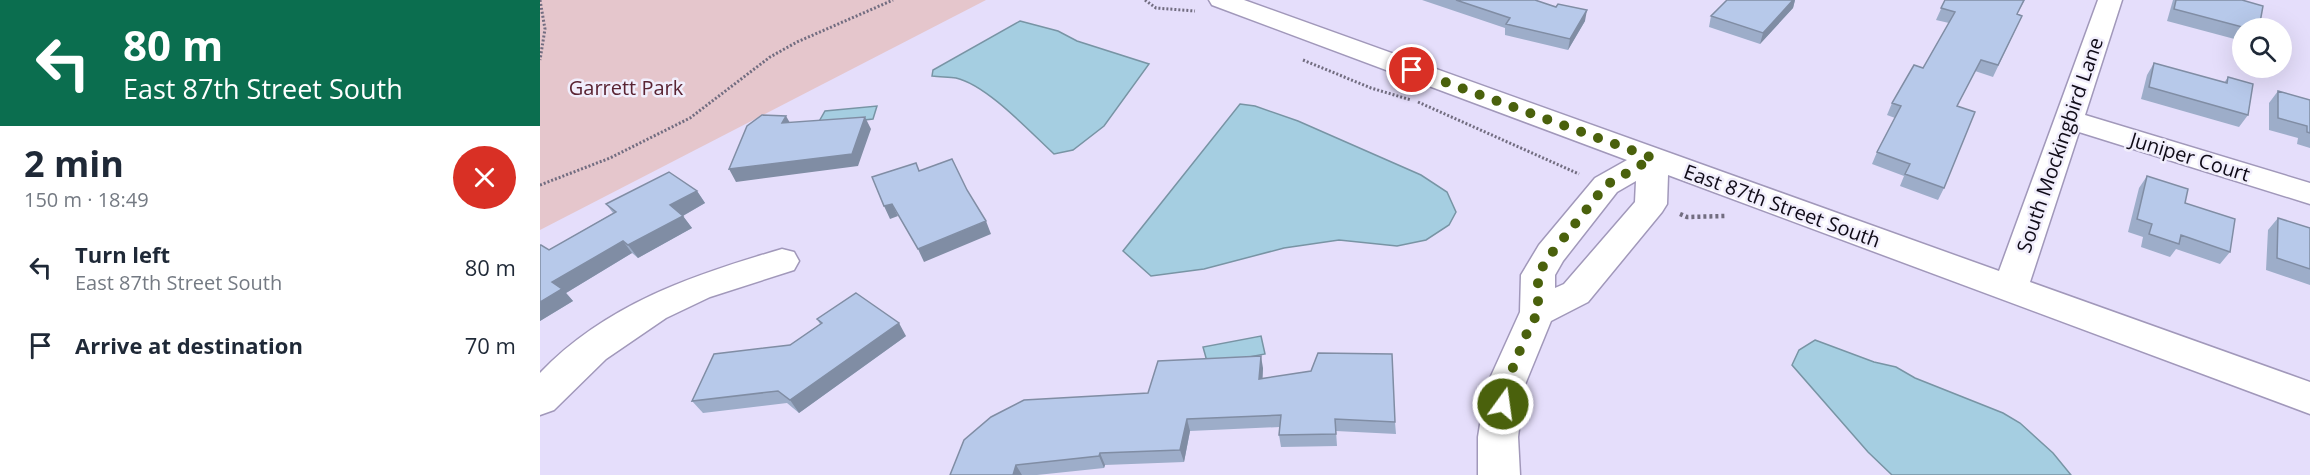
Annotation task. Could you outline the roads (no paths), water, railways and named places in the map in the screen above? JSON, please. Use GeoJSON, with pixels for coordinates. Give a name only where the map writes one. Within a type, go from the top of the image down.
{"type":"FeatureCollection","features":[{"type":"Feature","properties":{"kind":"street","name":"South Mockingbird Lane"},"geometry":{"type":"LineString","coordinates":[[2010,289],[2110,0]]}},
{"type":"Feature","properties":{"kind":"street","name":"East 87th Street South"},"geometry":{"type":"LineString","coordinates":[[1225,4],[2310,398]]}},
{"type":"Feature","properties":{"kind":"street","name":"Juniper Court"},"geometry":{"type":"LineString","coordinates":[[2070,120],[2310,194]]}},
{"type":"Feature","properties":{"kind":"street"},"geometry":{"type":"LineString","coordinates":[[1538,312],[1576,293],[1651,204],[1653,158]]}},
{"type":"Feature","properties":{"kind":"street"},"geometry":{"type":"LineString","coordinates":[[1499,475],[1498,437],[1505,387],[1538,312],[1538,274],[1551,254],[1606,185],[1653,158]]}},
{"type":"Feature","properties":{"kind":"street"},"geometry":{"type":"LineString","coordinates":[[540,399],[589,352],[634,318],[698,288],[782,261]]}},
{"type":"Feature","properties":{"kind":"water"},"geometry":{"type":"Polygon","coordinates":[[[1020,21],[1058,31],[1077,41],[1149,64],[1104,126],[1073,150],[1054,154],[1008,110],[981,90],[956,78],[932,76],[933,70],[1020,21]]]}},
{"type":"Feature","properties":{"kind":"water"},"geometry":{"type":"Polygon","coordinates":[[[1240,104],[1255,106],[1298,121],[1421,175],[1447,192],[1456,212],[1449,225],[1426,240],[1397,246],[1339,240],[1284,248],[1204,269],[1151,276],[1123,251],[1240,104]]]}},
{"type":"Feature","properties":{"kind":"water"},"geometry":{"type":"Polygon","coordinates":[[[877,106],[873,119],[817,125],[825,111],[877,106]]]}},
{"type":"Feature","properties":{"kind":"water"},"geometry":{"type":"Polygon","coordinates":[[[1261,336],[1265,354],[1208,365],[1203,347],[1261,336]]]}},
{"type":"Feature","properties":{"kind":"water"},"geometry":{"type":"Polygon","coordinates":[[[1815,340],[1874,362],[1896,367],[1915,378],[2003,413],[2020,423],[2053,453],[2071,475],[1892,475],[1868,452],[1792,365],[1799,350],[1815,340]]]}},
{"type":"Feature","properties":{"kind":"park label","name":"Garrett Park"},"geometry":{"type":"Point","coordinates":[626,88]}}]}
